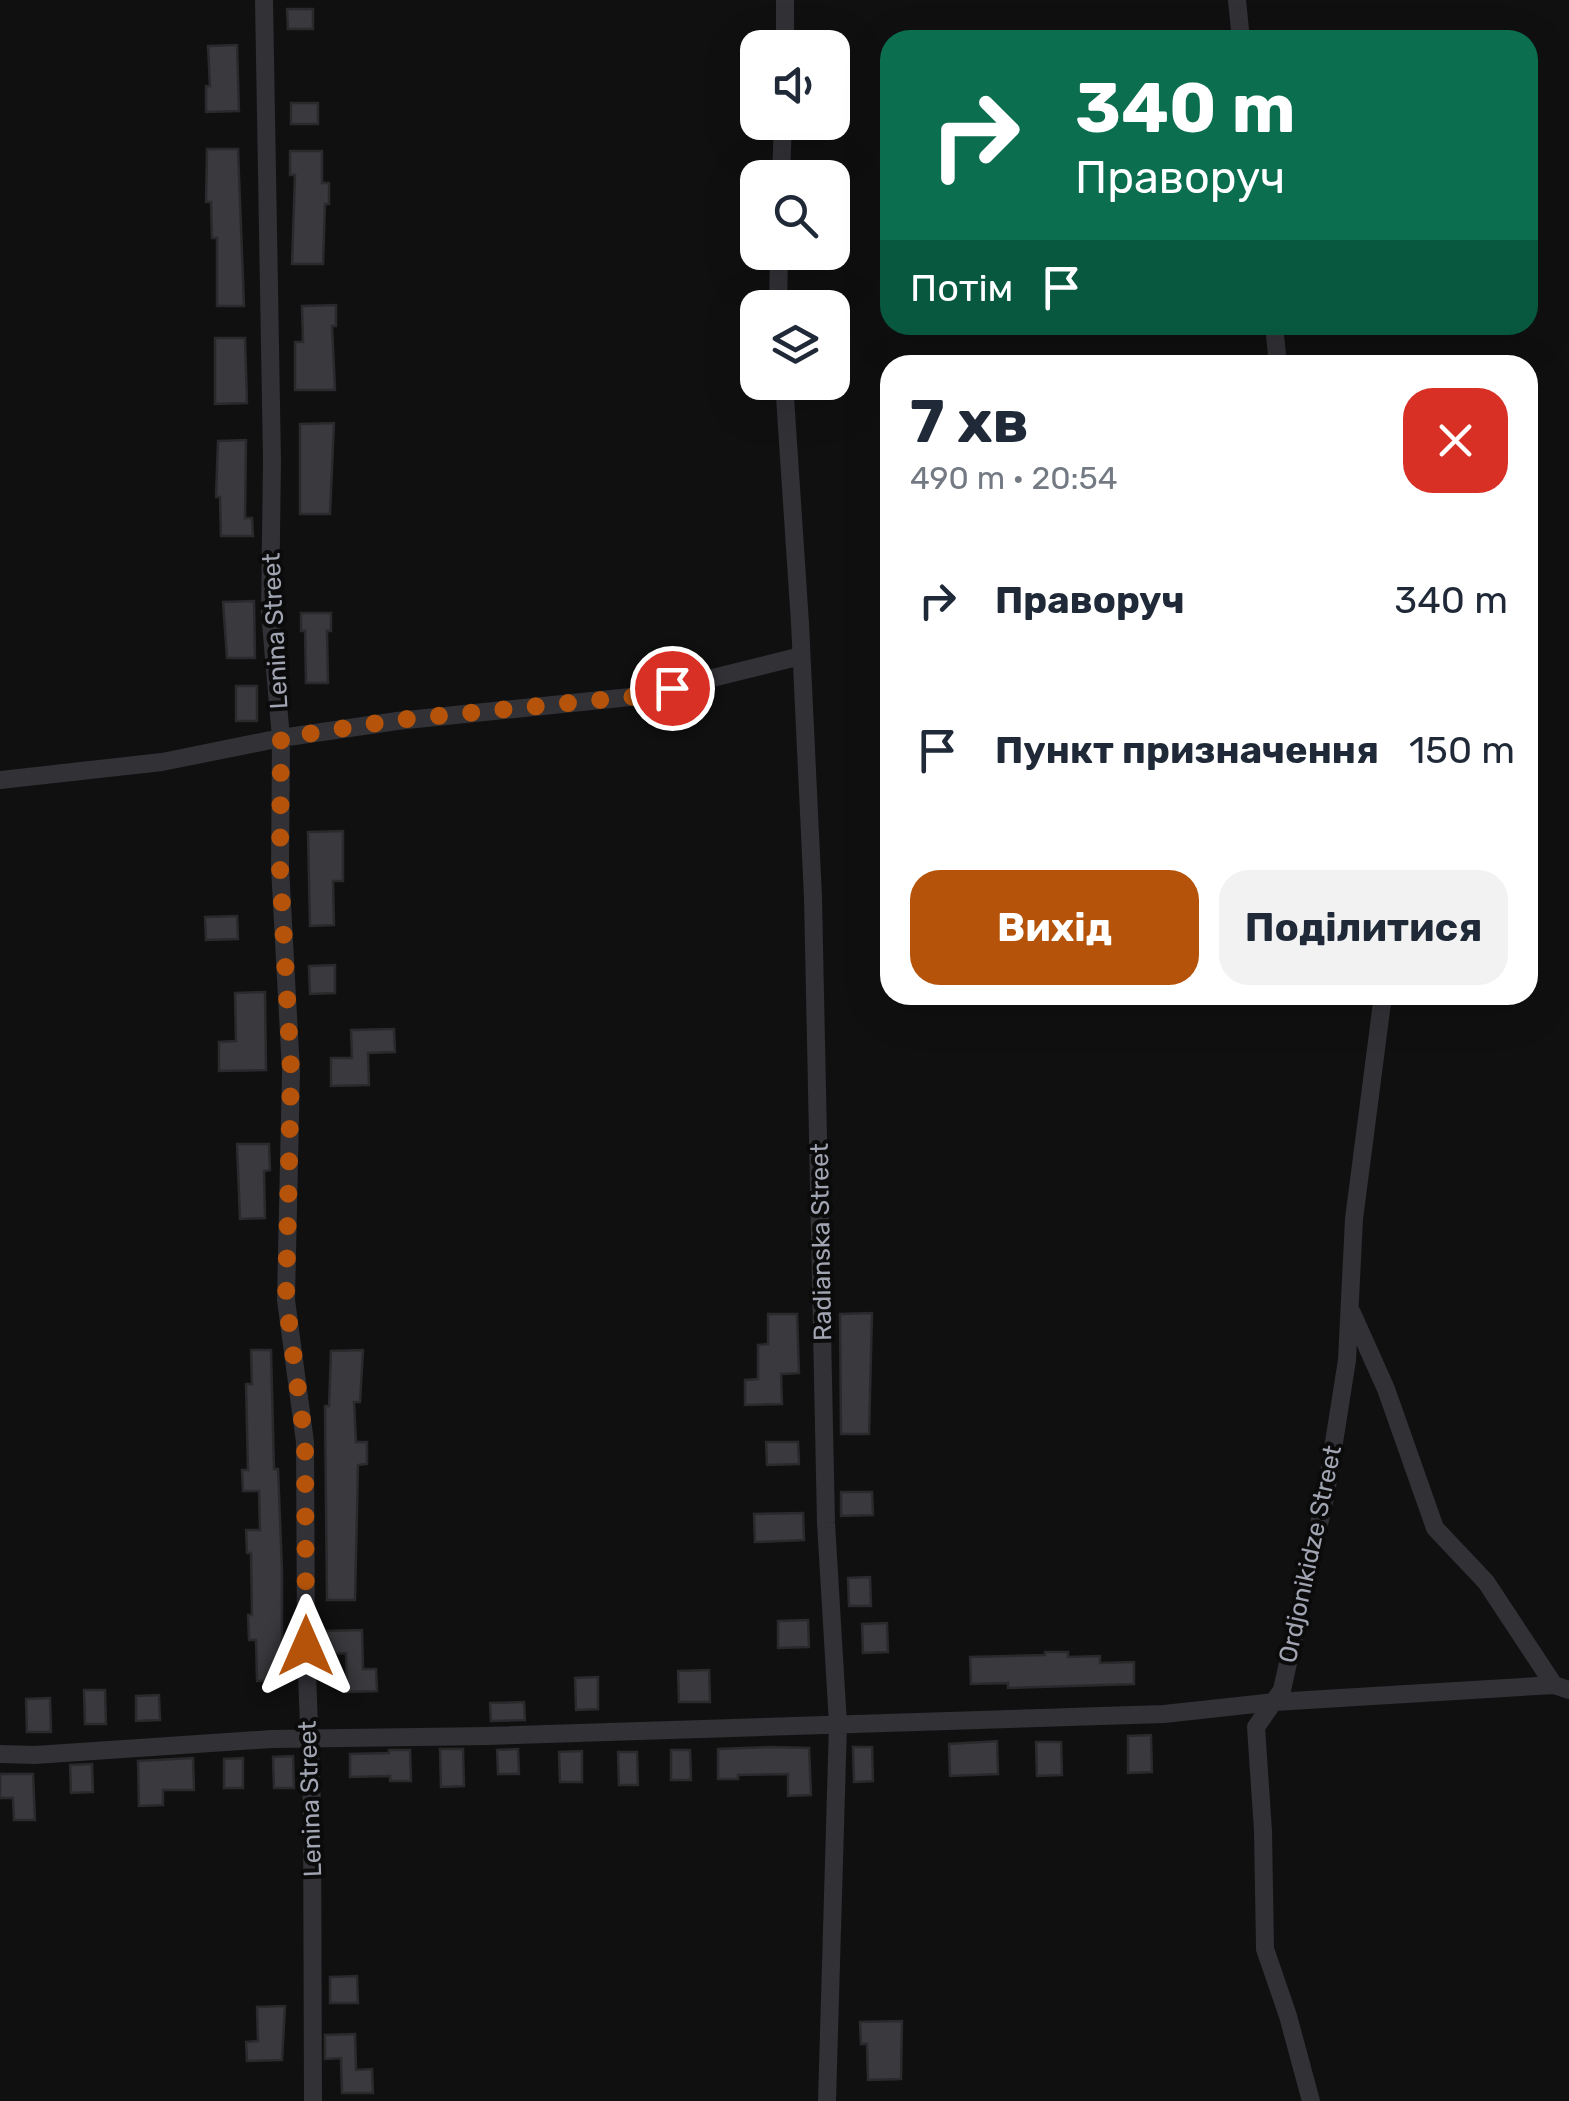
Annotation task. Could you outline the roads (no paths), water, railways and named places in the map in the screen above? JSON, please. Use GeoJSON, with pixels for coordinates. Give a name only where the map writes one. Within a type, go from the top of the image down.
{"type":"FeatureCollection","features":[{"type":"Feature","properties":{"kind":"street","name":"Lenina Street"},"geometry":{"type":"LineString","coordinates":[[264,0],[272,462],[270,612],[281,738],[280,868],[291,1071],[286,1300],[305,1442],[313,2101]]}},
{"type":"Feature","properties":{"kind":"street"},"geometry":{"type":"LineString","coordinates":[[785,0],[785,30]]}},
{"type":"Feature","properties":{"kind":"street"},"geometry":{"type":"LineString","coordinates":[[1237,0],[1240,30]]}},
{"type":"Feature","properties":{"kind":"street","name":"Radianska Street"},"geometry":{"type":"LineString","coordinates":[[785,400],[812,897],[826,1523],[838,1724],[828,2101]]}},
{"type":"Feature","properties":{"kind":"street"},"geometry":{"type":"LineString","coordinates":[[0,780],[162,762],[397,720],[640,696],[801,656]]}},
{"type":"Feature","properties":{"kind":"street","name":"Ordjonikidze Street"},"geometry":{"type":"LineString","coordinates":[[1311,2101],[1266,1949],[1256,1727],[1282,1690],[1326,1494],[1347,1360],[1354,1219],[1383,1005]]}},
{"type":"Feature","properties":{"kind":"street"},"geometry":{"type":"LineString","coordinates":[[1350,1308],[1386,1389],[1434,1528],[1486,1582],[1561,1687]]}},
{"type":"Feature","properties":{"kind":"street"},"geometry":{"type":"LineString","coordinates":[[0,1754],[309,1738],[507,1736],[1164,1714],[1274,1702],[1561,1687]]}}]}
